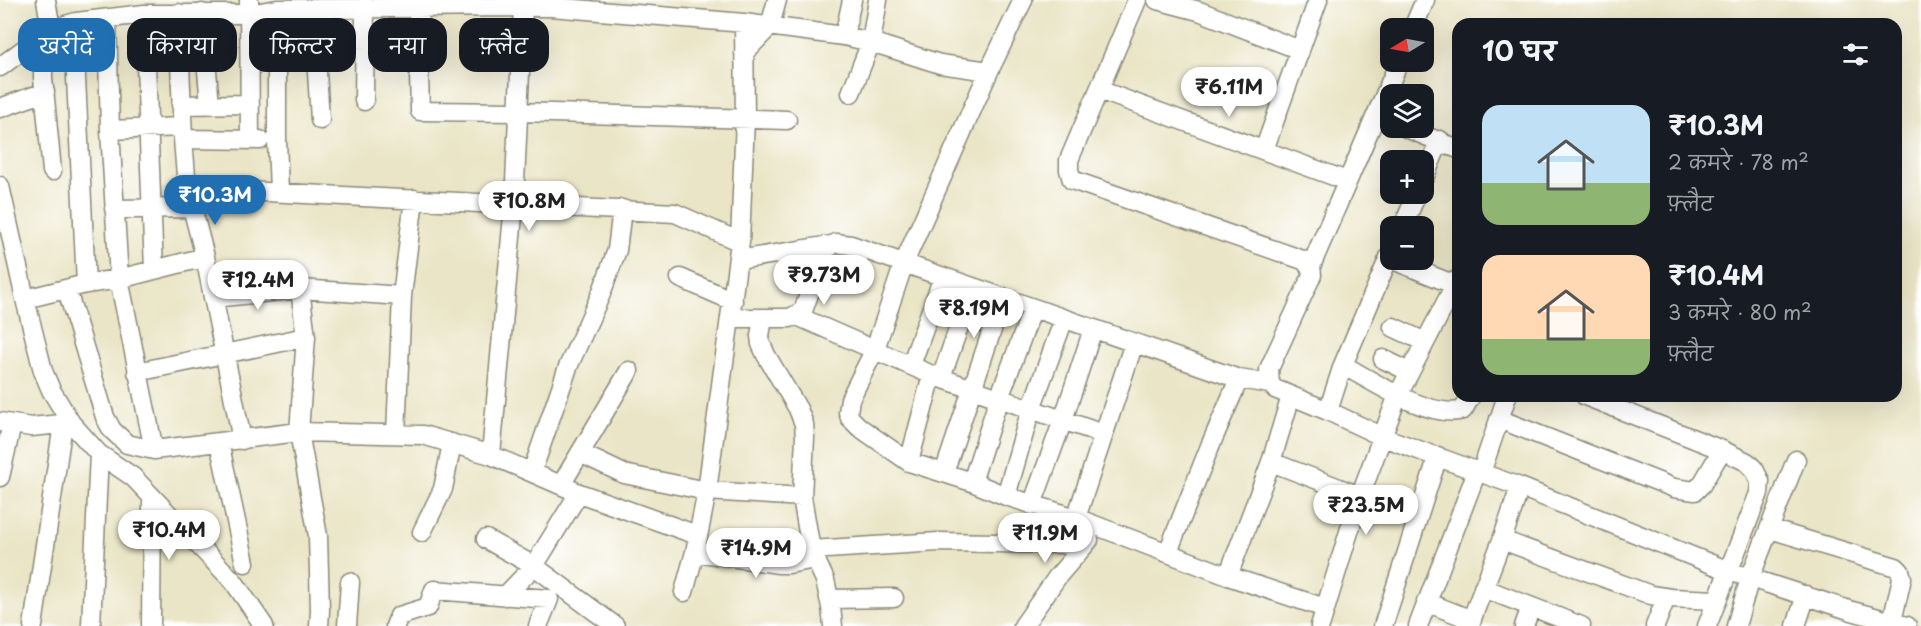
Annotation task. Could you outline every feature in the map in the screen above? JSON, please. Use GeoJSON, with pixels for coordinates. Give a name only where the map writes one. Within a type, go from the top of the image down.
{"type":"FeatureCollection","features":[{"type":"Feature","properties":{"kind":"street"},"geometry":{"type":"LineString","coordinates":[[46,0],[47,18]]}},
{"type":"Feature","properties":{"kind":"street"},"geometry":{"type":"LineString","coordinates":[[744,53],[770,26],[777,0]]}},
{"type":"Feature","properties":{"kind":"street"},"geometry":{"type":"LineString","coordinates":[[844,36],[852,0]]}},
{"type":"Feature","properties":{"kind":"street"},"geometry":{"type":"LineString","coordinates":[[850,93],[871,42],[878,0]]}},
{"type":"Feature","properties":{"kind":"street"},"geometry":{"type":"LineString","coordinates":[[1022,0],[904,263],[875,349],[850,399],[848,412],[850,418],[859,427],[909,462],[1076,518],[1228,576],[1325,608]]}},
{"type":"Feature","properties":{"kind":"street"},"geometry":{"type":"LineString","coordinates":[[1137,0],[1069,160],[1072,180],[1303,260],[1311,266]]}},
{"type":"Feature","properties":{"kind":"street"},"geometry":{"type":"LineString","coordinates":[[1157,0],[1201,6],[1300,50]]}},
{"type":"Feature","properties":{"kind":"street"},"geometry":{"type":"LineString","coordinates":[[1264,150],[1318,0]]}},
{"type":"Feature","properties":{"kind":"street"},"geometry":{"type":"LineString","coordinates":[[1417,18],[1425,0]]}},
{"type":"Feature","properties":{"kind":"street"},"geometry":{"type":"LineString","coordinates":[[112,18],[151,10],[178,13],[275,3],[314,8],[420,3],[551,3],[844,36],[940,64],[989,70]]}},
{"type":"Feature","properties":{"kind":"street"},"geometry":{"type":"LineString","coordinates":[[275,3],[279,192]]}},
{"type":"Feature","properties":{"kind":"street"},"geometry":{"type":"LineString","coordinates":[[419,18],[420,3]]}},
{"type":"Feature","properties":{"kind":"street"},"geometry":{"type":"LineString","coordinates":[[491,455],[514,204],[519,112],[516,4]]}},
{"type":"Feature","properties":{"kind":"street"},"geometry":{"type":"LineString","coordinates":[[356,5],[364,39],[364,101]]}},
{"type":"Feature","properties":{"kind":"street"},"geometry":{"type":"LineString","coordinates":[[249,7],[250,140]]}},
{"type":"Feature","properties":{"kind":"street"},"geometry":{"type":"LineString","coordinates":[[314,8],[314,18]]}},
{"type":"Feature","properties":{"kind":"street"},"geometry":{"type":"LineString","coordinates":[[210,9],[210,105]]}},
{"type":"Feature","properties":{"kind":"street"},"geometry":{"type":"LineString","coordinates":[[151,10],[148,129],[154,270]]}},
{"type":"Feature","properties":{"kind":"street"},"geometry":{"type":"LineString","coordinates":[[178,13],[182,133],[187,188],[205,257],[242,440]]}},
{"type":"Feature","properties":{"kind":"street"},"geometry":{"type":"LineString","coordinates":[[684,592],[706,491],[739,251],[745,118],[744,23]]}},
{"type":"Feature","properties":{"kind":"street"},"geometry":{"type":"LineString","coordinates":[[356,39],[368,39]]}},
{"type":"Feature","properties":{"kind":"street"},"geometry":{"type":"LineString","coordinates":[[0,67],[18,54]]}},
{"type":"Feature","properties":{"kind":"street"},"geometry":{"type":"LineString","coordinates":[[45,72],[52,171]]}},
{"type":"Feature","properties":{"kind":"street"},"geometry":{"type":"LineString","coordinates":[[76,72],[86,284]]}},
{"type":"Feature","properties":{"kind":"street"},"geometry":{"type":"LineString","coordinates":[[108,72],[119,279],[154,450]]}},
{"type":"Feature","properties":{"kind":"street"},"geometry":{"type":"LineString","coordinates":[[317,72],[320,120]]}},
{"type":"Feature","properties":{"kind":"street"},"geometry":{"type":"LineString","coordinates":[[419,72],[420,111],[787,120]]}},
{"type":"Feature","properties":{"kind":"street"},"geometry":{"type":"LineString","coordinates":[[0,108],[44,85],[76,78]]}},
{"type":"Feature","properties":{"kind":"street"},"geometry":{"type":"LineString","coordinates":[[1099,90],[1347,181]]}},
{"type":"Feature","properties":{"kind":"street"},"geometry":{"type":"LineString","coordinates":[[182,105],[250,104]]}},
{"type":"Feature","properties":{"kind":"street"},"geometry":{"type":"LineString","coordinates":[[1270,384],[1269,369],[1312,275],[1311,266],[1347,181],[1380,124]]}},
{"type":"Feature","properties":{"kind":"street"},"geometry":{"type":"LineString","coordinates":[[110,130],[148,129],[250,140],[277,140]]}},
{"type":"Feature","properties":{"kind":"street"},"geometry":{"type":"LineString","coordinates":[[48,132],[79,132]]}},
{"type":"Feature","properties":{"kind":"street"},"geometry":{"type":"LineString","coordinates":[[1434,138],[1452,146]]}},
{"type":"Feature","properties":{"kind":"street"},"geometry":{"type":"LineString","coordinates":[[1434,154],[1440,140]]}},
{"type":"Feature","properties":{"kind":"street"},"geometry":{"type":"LineString","coordinates":[[0,186],[42,371],[67,423],[99,454],[133,477],[234,582],[264,626]]}},
{"type":"Feature","properties":{"kind":"street"},"geometry":{"type":"LineString","coordinates":[[187,188],[675,213],[739,251],[836,243],[851,245],[1239,379],[1270,384],[1275,389],[1383,437],[1520,487],[1729,571],[1806,595],[1850,618],[1897,625],[1902,578],[1896,567],[1770,529]]}},
{"type":"Feature","properties":{"kind":"street"},"geometry":{"type":"LineString","coordinates":[[396,434],[402,296],[414,199]]}},
{"type":"Feature","properties":{"kind":"street"},"geometry":{"type":"LineString","coordinates":[[114,209],[192,208]]}},
{"type":"Feature","properties":{"kind":"street"},"geometry":{"type":"LineString","coordinates":[[532,472],[568,368],[601,294],[617,250],[622,209]]}},
{"type":"Feature","properties":{"kind":"street"},"geometry":{"type":"LineString","coordinates":[[680,278],[732,309],[763,318],[790,318],[803,311],[825,250],[831,245]]}},
{"type":"Feature","properties":{"kind":"street"},"geometry":{"type":"LineString","coordinates":[[25,299],[86,284],[119,279],[205,257]]}},
{"type":"Feature","properties":{"kind":"street"},"geometry":{"type":"LineString","coordinates":[[1328,411],[1343,365],[1386,270]]}},
{"type":"Feature","properties":{"kind":"street"},"geometry":{"type":"LineString","coordinates":[[1414,270],[1452,290]]}},
{"type":"Feature","properties":{"kind":"street"},"geometry":{"type":"LineString","coordinates":[[911,365],[943,277]]}},
{"type":"Feature","properties":{"kind":"street"},"geometry":{"type":"LineString","coordinates":[[909,462],[937,377],[974,287]]}},
{"type":"Feature","properties":{"kind":"street"},"geometry":{"type":"LineString","coordinates":[[213,298],[300,289],[402,296]]}},
{"type":"Feature","properties":{"kind":"street"},"geometry":{"type":"LineString","coordinates":[[300,289],[306,337],[299,432],[318,536],[319,626]]}},
{"type":"Feature","properties":{"kind":"street"},"geometry":{"type":"LineString","coordinates":[[67,290],[105,417],[112,430],[127,444],[154,450],[299,432],[423,435],[491,455],[696,544],[778,564],[789,564],[813,554],[938,542],[1061,544],[1082,547]]}},
{"type":"Feature","properties":{"kind":"street"},"geometry":{"type":"LineString","coordinates":[[1320,626],[1359,496],[1398,395],[1452,295]]}},
{"type":"Feature","properties":{"kind":"street"},"geometry":{"type":"LineString","coordinates":[[944,473],[1003,297]]}},
{"type":"Feature","properties":{"kind":"street"},"geometry":{"type":"LineString","coordinates":[[972,482],[999,398],[1033,308]]}},
{"type":"Feature","properties":{"kind":"street"},"geometry":{"type":"LineString","coordinates":[[797,316],[937,377],[1103,434]]}},
{"type":"Feature","properties":{"kind":"street"},"geometry":{"type":"LineString","coordinates":[[763,318],[760,336],[764,350],[798,409],[804,424],[802,497],[813,554],[825,580],[833,626]]}},
{"type":"Feature","properties":{"kind":"street"},"geometry":{"type":"LineString","coordinates":[[1006,496],[1031,409],[1064,319]]}},
{"type":"Feature","properties":{"kind":"street"},"geometry":{"type":"LineString","coordinates":[[1393,327],[1425,342]]}},
{"type":"Feature","properties":{"kind":"street"},"geometry":{"type":"LineString","coordinates":[[1032,505],[1064,420],[1093,329]]}},
{"type":"Feature","properties":{"kind":"street"},"geometry":{"type":"LineString","coordinates":[[137,372],[306,337]]}},
{"type":"Feature","properties":{"kind":"street"},"geometry":{"type":"LineString","coordinates":[[1076,518],[1134,344]]}},
{"type":"Feature","properties":{"kind":"street"},"geometry":{"type":"LineString","coordinates":[[1383,359],[1410,372]]}},
{"type":"Feature","properties":{"kind":"street"},"geometry":{"type":"LineString","coordinates":[[1343,365],[1398,395],[1442,412],[1454,413],[1463,410],[1468,402]]}},
{"type":"Feature","properties":{"kind":"street"},"geometry":{"type":"LineString","coordinates":[[561,485],[629,371]]}},
{"type":"Feature","properties":{"kind":"street"},"geometry":{"type":"LineString","coordinates":[[1168,552],[1239,379]]}},
{"type":"Feature","properties":{"kind":"street"},"geometry":{"type":"LineString","coordinates":[[1228,576],[1271,462],[1291,396]]}},
{"type":"Feature","properties":{"kind":"street"},"geometry":{"type":"LineString","coordinates":[[1418,626],[1476,471],[1505,402]]}},
{"type":"Feature","properties":{"kind":"street"},"geometry":{"type":"LineString","coordinates":[[1617,402],[1747,462],[1754,469],[1760,481],[1760,493],[1707,626]]}},
{"type":"Feature","properties":{"kind":"street"},"geometry":{"type":"LineString","coordinates":[[1499,419],[1674,488],[1687,491],[1695,490],[1702,484],[1722,450]]}},
{"type":"Feature","properties":{"kind":"street"},"geometry":{"type":"LineString","coordinates":[[0,477],[6,423],[31,427],[67,423]]}},
{"type":"Feature","properties":{"kind":"street"},"geometry":{"type":"LineString","coordinates":[[33,626],[67,423]]}},
{"type":"Feature","properties":{"kind":"street"},"geometry":{"type":"LineString","coordinates":[[219,442],[245,563]]}},
{"type":"Feature","properties":{"kind":"street"},"geometry":{"type":"LineString","coordinates":[[422,532],[443,489],[452,443]]}},
{"type":"Feature","properties":{"kind":"street"},"geometry":{"type":"LineString","coordinates":[[580,453],[624,474],[706,491],[802,497]]}},
{"type":"Feature","properties":{"kind":"street"},"geometry":{"type":"LineString","coordinates":[[91,625],[99,454]]}},
{"type":"Feature","properties":{"kind":"street"},"geometry":{"type":"LineString","coordinates":[[1383,626],[1444,459]]}},
{"type":"Feature","properties":{"kind":"street"},"geometry":{"type":"LineString","coordinates":[[1736,626],[1750,578],[1796,460]]}},
{"type":"Feature","properties":{"kind":"street"},"geometry":{"type":"LineString","coordinates":[[1271,462],[1359,496]]}},
{"type":"Feature","properties":{"kind":"street"},"geometry":{"type":"LineString","coordinates":[[1426,602],[1470,623],[1520,487]]}},
{"type":"Feature","properties":{"kind":"street"},"geometry":{"type":"LineString","coordinates":[[505,596],[534,566],[579,493]]}},
{"type":"Feature","properties":{"kind":"street"},"geometry":{"type":"LineString","coordinates":[[151,626],[152,497]]}},
{"type":"Feature","properties":{"kind":"street"},"geometry":{"type":"LineString","coordinates":[[1023,626],[1058,576],[1100,527]]}},
{"type":"Feature","properties":{"kind":"street"},"geometry":{"type":"LineString","coordinates":[[486,539],[534,566],[598,620],[615,626]]}},
{"type":"Feature","properties":{"kind":"street"},"geometry":{"type":"LineString","coordinates":[[1502,540],[1651,595],[1666,598],[1717,600]]}},
{"type":"Feature","properties":{"kind":"street"},"geometry":{"type":"LineString","coordinates":[[347,626],[350,582]]}},
{"type":"Feature","properties":{"kind":"street"},"geometry":{"type":"LineString","coordinates":[[1483,588],[1581,626]]}},
{"type":"Feature","properties":{"kind":"street"},"geometry":{"type":"LineString","coordinates":[[395,626],[399,616],[428,607],[434,590],[549,599],[538,626]]}},
{"type":"Feature","properties":{"kind":"street"},"geometry":{"type":"LineString","coordinates":[[1796,626],[1806,595]]}},
{"type":"Feature","properties":{"kind":"street"},"geometry":{"type":"LineString","coordinates":[[829,600],[894,598]]}},
{"type":"Feature","properties":{"kind":"street"},"geometry":{"type":"LineString","coordinates":[[1655,626],[1666,598]]}},
{"type":"Feature","properties":{"kind":"street"},"geometry":{"type":"LineString","coordinates":[[1524,626],[1531,607]]}}]}
